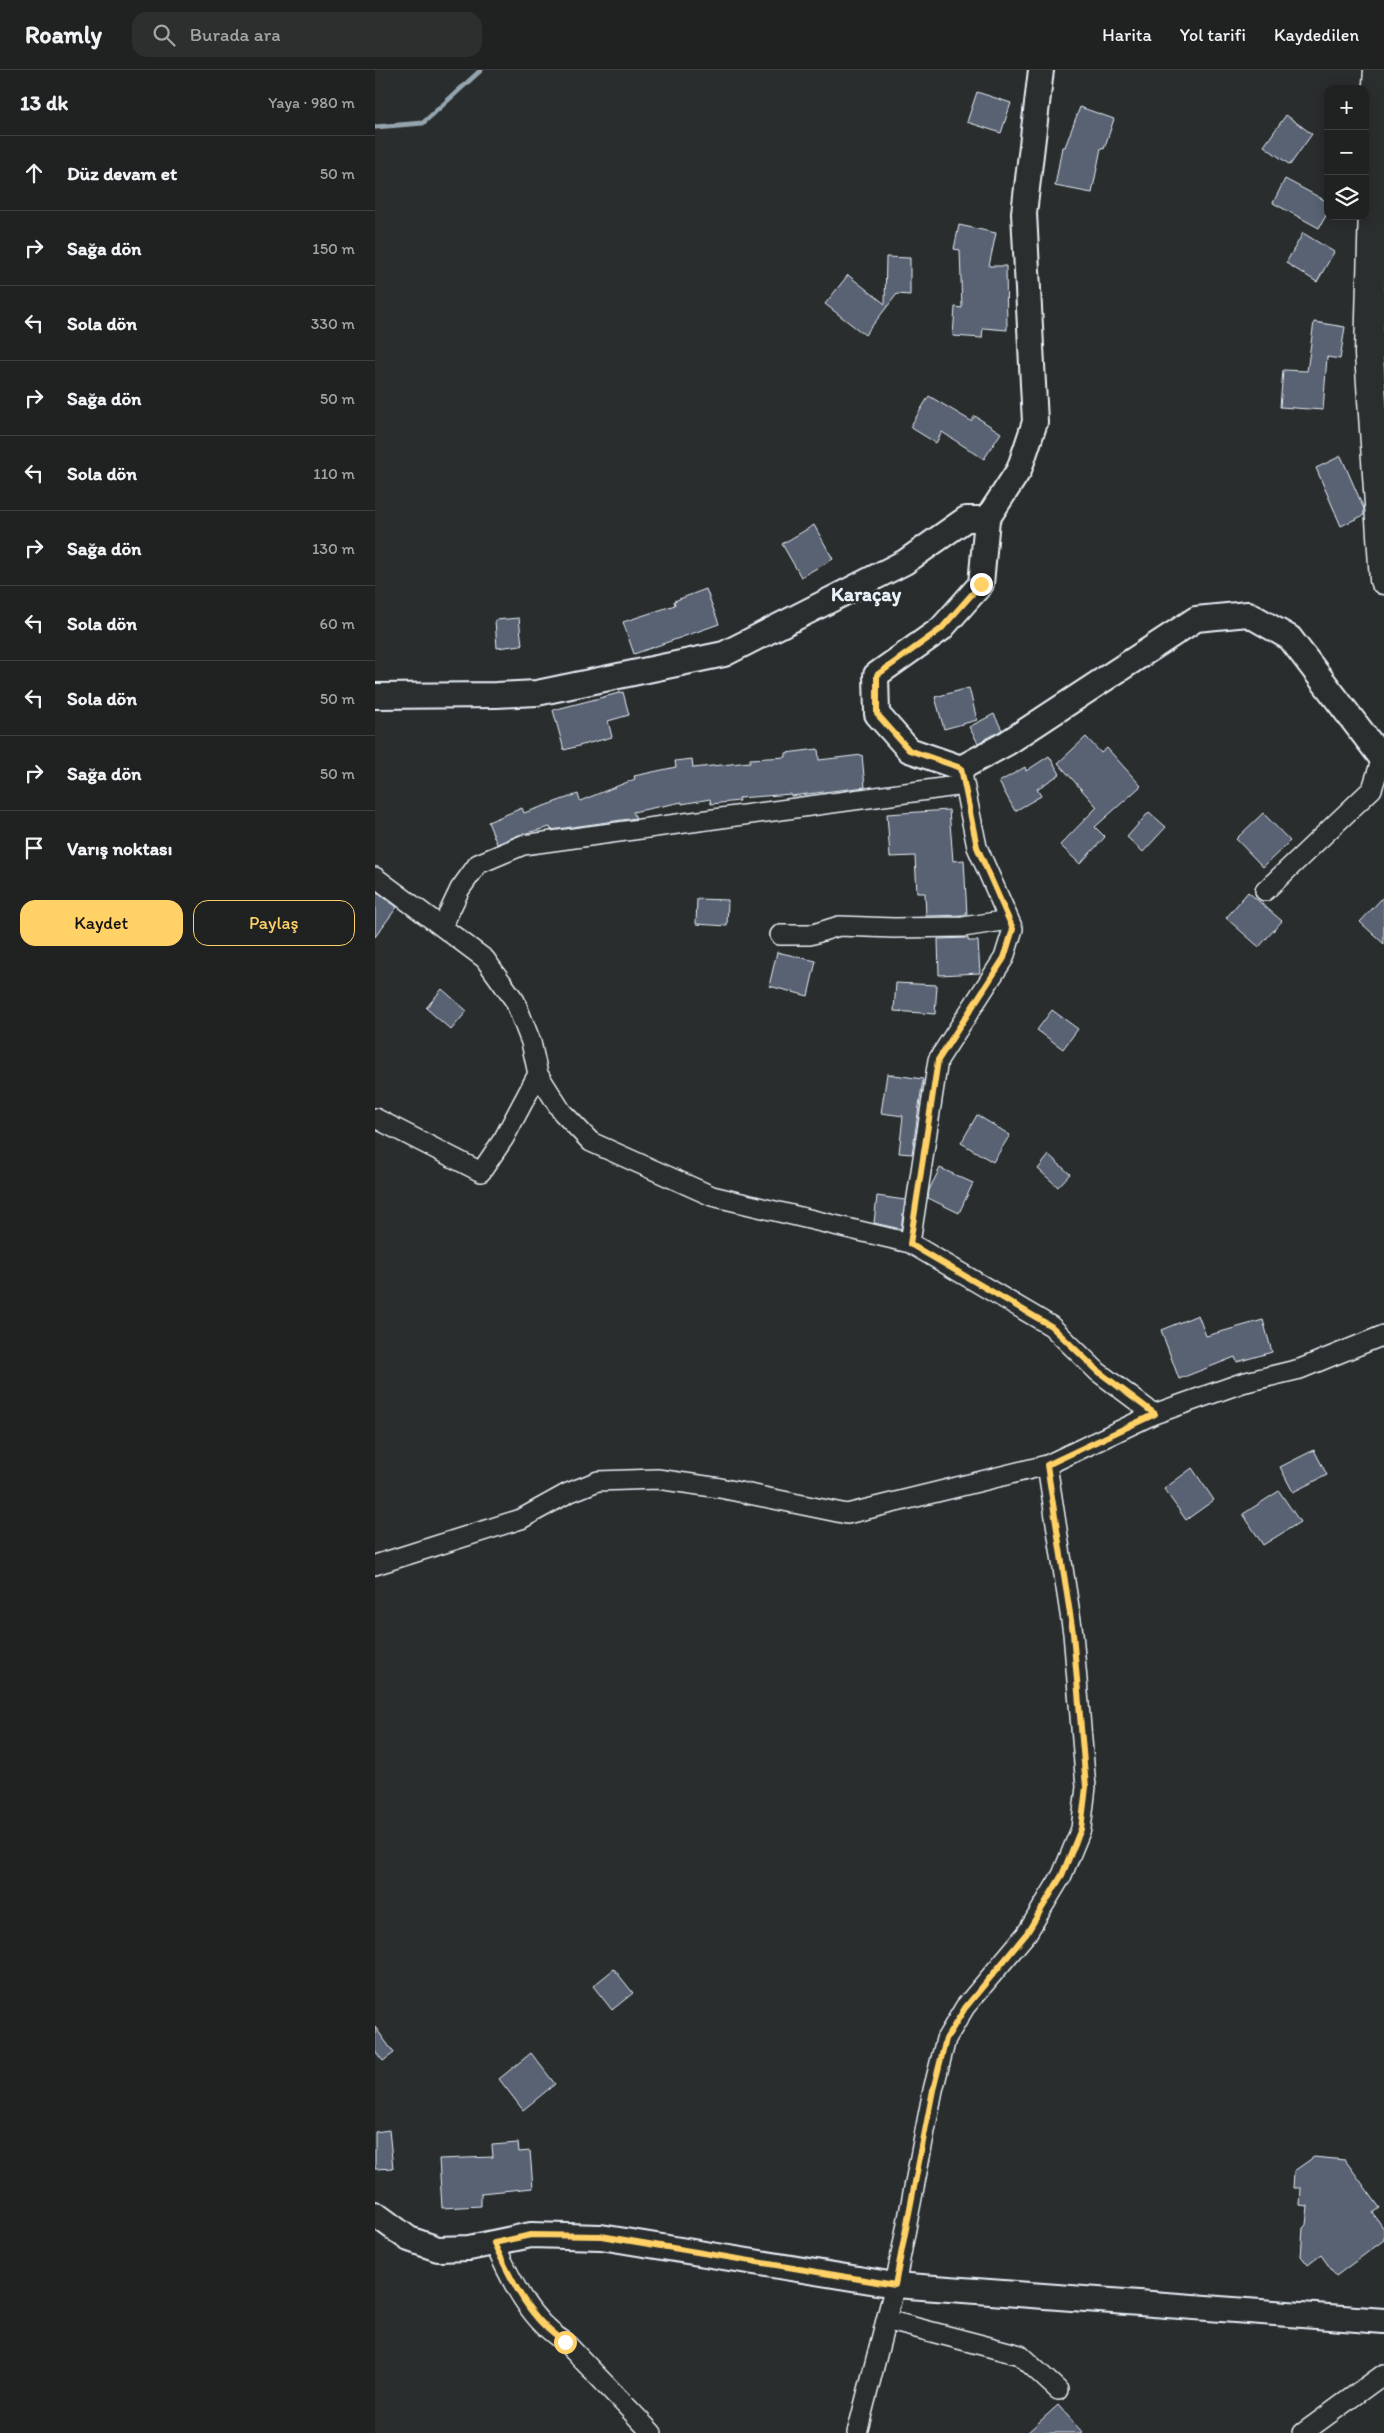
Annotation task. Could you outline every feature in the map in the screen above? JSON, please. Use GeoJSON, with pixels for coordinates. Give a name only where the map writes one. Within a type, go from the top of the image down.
{"type":"FeatureCollection","features":[{"type":"Feature","properties":{"kind":"highway"},"geometry":{"type":"LineString","coordinates":[[1379,70],[1376,98],[1369,354],[1384,580]]}},
{"type":"Feature","properties":{"kind":"street"},"geometry":{"type":"LineString","coordinates":[[962,777],[909,750],[877,714],[877,675],[941,629],[981,584],[987,519],[1019,470],[1035,422],[1024,213],[1041,70]]}},
{"type":"Feature","properties":{"kind":"street"},"geometry":{"type":"LineString","coordinates":[[375,696],[496,696],[537,693],[724,654],[905,562],[966,518],[987,519]]}},
{"type":"Feature","properties":{"kind":"street"},"geometry":{"type":"LineString","coordinates":[[442,927],[459,889],[478,864],[523,846],[962,777],[1007,744],[1196,619],[1248,614],[1290,638],[1383,760],[1372,789],[1265,891]]}},
{"type":"Feature","properties":{"kind":"street"},"geometry":{"type":"LineString","coordinates":[[910,1244],[938,1060],[1004,958],[1013,929],[977,847],[962,777]]}},
{"type":"Feature","properties":{"kind":"street"},"geometry":{"type":"LineString","coordinates":[[375,877],[485,959],[515,1001],[531,1042],[538,1074],[562,1112],[591,1142],[712,1196],[910,1244],[1051,1326],[1099,1372],[1155,1414]]}},
{"type":"Feature","properties":{"kind":"street"},"geometry":{"type":"LineString","coordinates":[[780,935],[810,935],[839,926],[894,928],[963,927],[1009,920]]}},
{"type":"Feature","properties":{"kind":"street"},"geometry":{"type":"LineString","coordinates":[[375,1118],[481,1172],[504,1138],[538,1074]]}},
{"type":"Feature","properties":{"kind":"street"},"geometry":{"type":"LineString","coordinates":[[375,1566],[521,1520],[568,1493],[598,1481],[657,1480],[684,1483],[720,1488],[847,1514],[1047,1465],[1155,1414],[1242,1383],[1300,1368],[1384,1335]]}},
{"type":"Feature","properties":{"kind":"street"},"geometry":{"type":"LineString","coordinates":[[857,2433],[895,2285],[933,2090],[946,2039],[965,2008],[1027,1933],[1062,1875],[1081,1829],[1086,1787],[1073,1633],[1047,1465]]}},
{"type":"Feature","properties":{"kind":"street"},"geometry":{"type":"LineString","coordinates":[[375,2214],[409,2239],[438,2249],[469,2248],[531,2235],[601,2236],[895,2285],[1384,2321]]}},
{"type":"Feature","properties":{"kind":"street"},"geometry":{"type":"LineString","coordinates":[[494,2243],[519,2295],[556,2337],[565,2342],[652,2433]]}},
{"type":"Feature","properties":{"kind":"street"},"geometry":{"type":"LineString","coordinates":[[886,2320],[1020,2355],[1058,2390]]}},
{"type":"Feature","properties":{"kind":"street"},"geometry":{"type":"LineString","coordinates":[[1303,2433],[1384,2374]]}},
{"type":"Feature","properties":{"kind":"building"},"geometry":{"type":"Polygon","coordinates":[[[977,92],[1011,103],[1001,133],[967,122],[977,92]]]}},
{"type":"Feature","properties":{"kind":"building"},"geometry":{"type":"Polygon","coordinates":[[[1080,107],[1114,119],[1104,149],[1101,148],[1092,193],[1055,186],[1062,147],[1065,147],[1080,107]]]}},
{"type":"Feature","properties":{"kind":"building"},"geometry":{"type":"Polygon","coordinates":[[[1286,115],[1312,134],[1290,165],[1264,146],[1286,115]]]}},
{"type":"Feature","properties":{"kind":"building"},"geometry":{"type":"Polygon","coordinates":[[[1285,179],[1324,200],[1324,219],[1319,228],[1273,203],[1285,179]]]}},
{"type":"Feature","properties":{"kind":"building"},"geometry":{"type":"Polygon","coordinates":[[[959,225],[996,233],[989,266],[1006,266],[1007,330],[983,328],[982,338],[953,336],[955,307],[962,308],[960,250],[954,249],[959,225]]]}},
{"type":"Feature","properties":{"kind":"building"},"geometry":{"type":"Polygon","coordinates":[[[1303,233],[1334,252],[1317,282],[1286,263],[1303,233]]]}},
{"type":"Feature","properties":{"kind":"building"},"geometry":{"type":"Polygon","coordinates":[[[886,257],[910,258],[910,295],[897,294],[865,335],[825,304],[848,275],[885,304],[886,257]]]}},
{"type":"Feature","properties":{"kind":"building"},"geometry":{"type":"Polygon","coordinates":[[[1314,322],[1345,327],[1340,359],[1327,357],[1323,410],[1280,407],[1283,370],[1307,371],[1314,322]]]}},
{"type":"Feature","properties":{"kind":"building"},"geometry":{"type":"Polygon","coordinates":[[[929,396],[971,421],[975,416],[1001,433],[984,459],[942,432],[936,443],[910,427],[929,396]]]}},
{"type":"Feature","properties":{"kind":"building"},"geometry":{"type":"Polygon","coordinates":[[[1341,456],[1364,509],[1364,515],[1341,526],[1316,468],[1341,456]]]}},
{"type":"Feature","properties":{"kind":"building"},"geometry":{"type":"Polygon","coordinates":[[[814,525],[833,559],[801,577],[782,544],[814,525]]]}},
{"type":"Feature","properties":{"kind":"building"},"geometry":{"type":"Polygon","coordinates":[[[706,589],[719,624],[634,654],[623,622],[675,605],[674,601],[706,589]]]}},
{"type":"Feature","properties":{"kind":"building"},"geometry":{"type":"Polygon","coordinates":[[[519,618],[522,645],[497,648],[495,620],[519,618]]]}},
{"type":"Feature","properties":{"kind":"building"},"geometry":{"type":"Polygon","coordinates":[[[969,688],[977,720],[944,729],[935,697],[969,688]]]}},
{"type":"Feature","properties":{"kind":"building"},"geometry":{"type":"Polygon","coordinates":[[[623,692],[629,715],[608,721],[612,737],[564,750],[553,710],[623,692]]]}},
{"type":"Feature","properties":{"kind":"building"},"geometry":{"type":"Polygon","coordinates":[[[994,714],[1002,730],[978,743],[969,727],[994,714]]]}},
{"type":"Feature","properties":{"kind":"building"},"geometry":{"type":"Polygon","coordinates":[[[1086,737],[1101,753],[1107,748],[1141,786],[1095,827],[1105,837],[1080,864],[1060,845],[1097,807],[1058,763],[1086,737]]]}},
{"type":"Feature","properties":{"kind":"building"},"geometry":{"type":"Polygon","coordinates":[[[818,749],[819,760],[862,755],[865,787],[791,796],[791,794],[739,798],[739,801],[711,804],[710,799],[682,804],[682,802],[633,812],[636,818],[551,830],[550,827],[519,835],[497,844],[488,822],[522,808],[524,813],[578,794],[580,801],[635,779],[634,776],[676,767],[675,761],[692,759],[693,768],[750,762],[750,759],[786,757],[786,753],[818,749]]]}},
{"type":"Feature","properties":{"kind":"building"},"geometry":{"type":"Polygon","coordinates":[[[1049,756],[1060,774],[1037,789],[1041,796],[1015,811],[999,782],[1025,767],[1026,771],[1049,756]]]}},
{"type":"Feature","properties":{"kind":"building"},"geometry":{"type":"Polygon","coordinates":[[[949,810],[953,861],[964,860],[967,915],[926,916],[925,893],[917,893],[915,856],[890,857],[887,814],[949,810]]]}},
{"type":"Feature","properties":{"kind":"building"},"geometry":{"type":"Polygon","coordinates":[[[1149,812],[1166,827],[1143,852],[1127,837],[1149,812]]]}},
{"type":"Feature","properties":{"kind":"building"},"geometry":{"type":"Polygon","coordinates":[[[1263,813],[1290,841],[1263,867],[1236,839],[1263,813]]]}},
{"type":"Feature","properties":{"kind":"building"},"geometry":{"type":"Polygon","coordinates":[[[375,891],[397,907],[375,937],[375,891]]]}},
{"type":"Feature","properties":{"kind":"building"},"geometry":{"type":"Polygon","coordinates":[[[1248,892],[1282,921],[1259,947],[1226,918],[1248,892]]]}},
{"type":"Feature","properties":{"kind":"building"},"geometry":{"type":"Polygon","coordinates":[[[1384,896],[1384,944],[1360,922],[1384,896]]]}},
{"type":"Feature","properties":{"kind":"building"},"geometry":{"type":"Polygon","coordinates":[[[697,899],[728,900],[727,926],[696,924],[697,899]]]}},
{"type":"Feature","properties":{"kind":"building"},"geometry":{"type":"Polygon","coordinates":[[[968,938],[968,941],[978,941],[980,973],[939,975],[938,939],[968,938]]]}},
{"type":"Feature","properties":{"kind":"building"},"geometry":{"type":"Polygon","coordinates":[[[777,952],[816,961],[808,996],[769,986],[777,952]]]}},
{"type":"Feature","properties":{"kind":"building"},"geometry":{"type":"Polygon","coordinates":[[[896,983],[937,985],[935,1014],[894,1011],[896,983]]]}},
{"type":"Feature","properties":{"kind":"building"},"geometry":{"type":"Polygon","coordinates":[[[442,989],[467,1011],[451,1030],[426,1008],[442,989]]]}},
{"type":"Feature","properties":{"kind":"building"},"geometry":{"type":"Polygon","coordinates":[[[1052,1010],[1078,1029],[1063,1049],[1037,1030],[1052,1010]]]}},
{"type":"Feature","properties":{"kind":"building"},"geometry":{"type":"Polygon","coordinates":[[[887,1074],[923,1079],[912,1154],[899,1153],[903,1116],[881,1113],[887,1074]]]}},
{"type":"Feature","properties":{"kind":"building"},"geometry":{"type":"Polygon","coordinates":[[[977,1115],[1010,1135],[993,1162],[961,1143],[977,1115]]]}},
{"type":"Feature","properties":{"kind":"building"},"geometry":{"type":"Polygon","coordinates":[[[1049,1155],[1070,1174],[1058,1187],[1038,1169],[1049,1155]]]}},
{"type":"Feature","properties":{"kind":"building"},"geometry":{"type":"Polygon","coordinates":[[[940,1168],[973,1183],[959,1213],[928,1198],[929,1190],[940,1168]]]}},
{"type":"Feature","properties":{"kind":"building"},"geometry":{"type":"Polygon","coordinates":[[[877,1196],[905,1200],[901,1229],[874,1223],[877,1196]]]}},
{"type":"Feature","properties":{"kind":"building"},"geometry":{"type":"Polygon","coordinates":[[[1198,1315],[1206,1336],[1263,1320],[1272,1352],[1237,1362],[1235,1357],[1179,1379],[1161,1330],[1198,1315]]]}},
{"type":"Feature","properties":{"kind":"building"},"geometry":{"type":"Polygon","coordinates":[[[1314,1450],[1327,1475],[1293,1492],[1280,1467],[1314,1450]]]}},
{"type":"Feature","properties":{"kind":"building"},"geometry":{"type":"Polygon","coordinates":[[[1192,1468],[1214,1500],[1186,1520],[1164,1489],[1192,1468]]]}},
{"type":"Feature","properties":{"kind":"building"},"geometry":{"type":"Polygon","coordinates":[[[1279,1491],[1300,1522],[1263,1545],[1243,1514],[1279,1491]]]}},
{"type":"Feature","properties":{"kind":"building"},"geometry":{"type":"Polygon","coordinates":[[[614,1969],[633,1993],[612,2010],[593,1986],[614,1969]]]}},
{"type":"Feature","properties":{"kind":"building"},"geometry":{"type":"Polygon","coordinates":[[[375,2027],[394,2053],[383,2061],[375,2051],[375,2027]]]}},
{"type":"Feature","properties":{"kind":"building"},"geometry":{"type":"Polygon","coordinates":[[[531,2053],[555,2084],[523,2110],[499,2079],[531,2053]]]}},
{"type":"Feature","properties":{"kind":"building"},"geometry":{"type":"Polygon","coordinates":[[[389,2130],[393,2168],[375,2169],[375,2132],[389,2130]]]}},
{"type":"Feature","properties":{"kind":"building"},"geometry":{"type":"Polygon","coordinates":[[[518,2143],[519,2152],[530,2151],[533,2188],[481,2193],[481,2206],[442,2208],[439,2159],[493,2157],[492,2145],[518,2143]]]}},
{"type":"Feature","properties":{"kind":"building"},"geometry":{"type":"Polygon","coordinates":[[[1314,2157],[1345,2160],[1380,2208],[1373,2213],[1384,2229],[1384,2240],[1336,2276],[1321,2255],[1308,2265],[1301,2256],[1303,2228],[1306,2225],[1308,2206],[1300,2205],[1301,2188],[1293,2188],[1294,2171],[1314,2157]]]}},
{"type":"Feature","properties":{"kind":"building"},"geometry":{"type":"Polygon","coordinates":[[[1058,2405],[1083,2433],[1027,2433],[1058,2405]]]}},
{"type":"Feature","properties":{"kind":"waterway"},"geometry":{"type":"LineString","coordinates":[[375,127],[423,123],[481,70]]}},
{"type":"Feature","properties":{"kind":"district","name":"Karaçay"},"geometry":{"type":"Point","coordinates":[866,594]}},
{"type":"Feature","properties":{"kind":"route"},"geometry":{"type":"LineString","coordinates":[[565,2342],[556,2337],[519,2295],[494,2243],[531,2235],[601,2236],[895,2285],[933,2090],[946,2039],[965,2008],[1027,1933],[1062,1875],[1081,1829],[1086,1787],[1073,1633],[1047,1465],[1155,1414],[1099,1372],[1051,1326],[910,1244],[938,1060],[1004,958],[1013,929],[977,847],[961,768],[909,750],[877,714],[877,675],[941,629],[981,584]]}}]}
